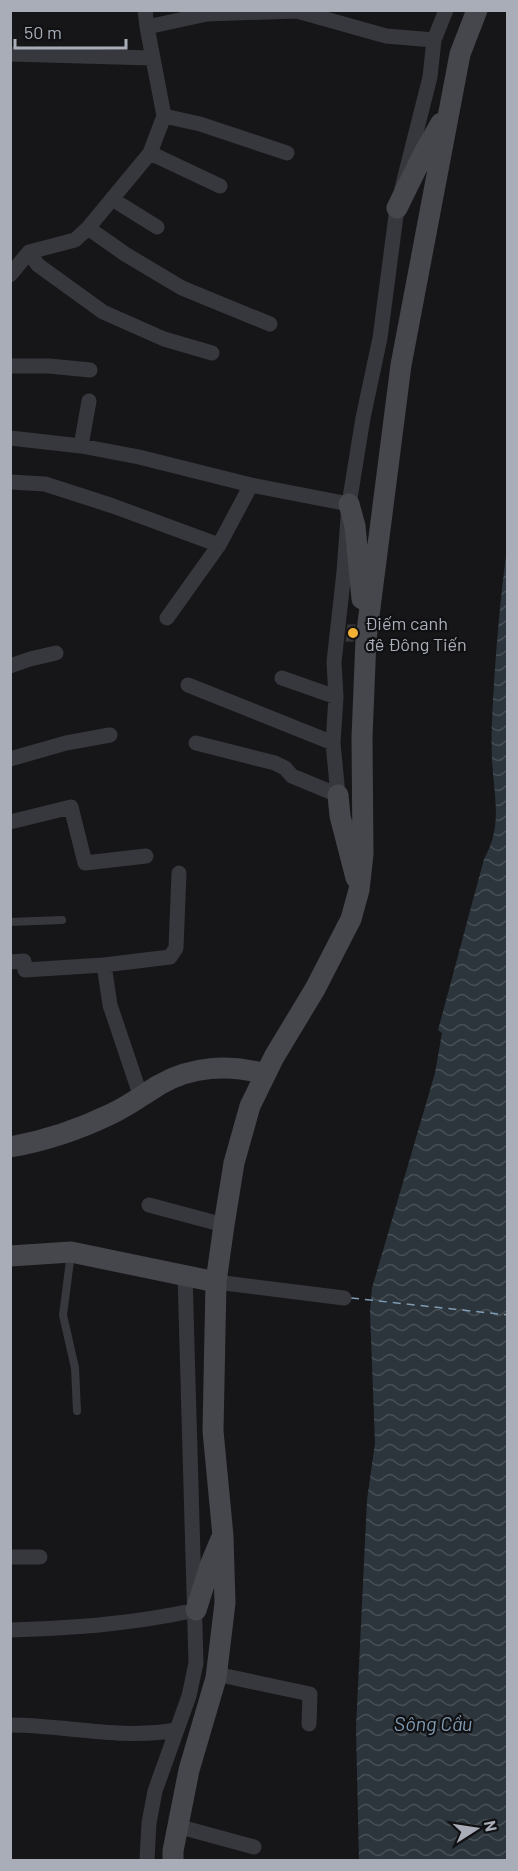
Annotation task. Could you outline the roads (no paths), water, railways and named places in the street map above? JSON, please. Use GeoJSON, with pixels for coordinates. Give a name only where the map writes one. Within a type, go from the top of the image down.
{"type":"FeatureCollection","features":[{"type":"Feature","properties":{"kind":"main road"},"geometry":{"type":"LineString","coordinates":[[173,1860],[177,1826],[189,1770],[216,1674],[225,1603],[223,1536],[213,1431],[216,1282],[234,1163],[243,1126],[266,1074],[315,989],[351,919],[358,890],[363,854],[362,737],[366,639],[401,365],[460,54],[477,10]]}},
{"type":"Feature","properties":{"kind":"main road"},"geometry":{"type":"LineString","coordinates":[[397,208],[424,153],[449,110]]}},
{"type":"Feature","properties":{"kind":"main road"},"geometry":{"type":"LineString","coordinates":[[349,504],[355,526],[366,639]]}},
{"type":"Feature","properties":{"kind":"main road"},"geometry":{"type":"LineString","coordinates":[[338,795],[340,816],[358,890]]}},
{"type":"Feature","properties":{"kind":"main road"},"geometry":{"type":"LineString","coordinates":[[10,1147],[32,1143],[90,1124],[114,1113],[160,1084],[196,1070],[245,1069],[266,1074]]}},
{"type":"Feature","properties":{"kind":"main road"},"geometry":{"type":"LineString","coordinates":[[10,1256],[71,1252],[216,1282]]}},
{"type":"Feature","properties":{"kind":"main road"},"geometry":{"type":"LineString","coordinates":[[196,1610],[211,1563],[223,1536]]}},
{"type":"Feature","properties":{"kind":"street"},"geometry":{"type":"LineString","coordinates":[[10,275],[29,252],[75,240],[150,153],[164,116],[145,10]]}},
{"type":"Feature","properties":{"kind":"street"},"geometry":{"type":"LineString","coordinates":[[196,743],[275,763],[285,768],[292,776],[338,795],[333,743],[336,697],[334,662],[349,504],[363,418],[380,338],[397,208],[430,77],[434,40],[446,10]]}},
{"type":"Feature","properties":{"kind":"street"},"geometry":{"type":"LineString","coordinates":[[147,27],[207,14],[297,11],[386,36],[434,40]]}},
{"type":"Feature","properties":{"kind":"street"},"geometry":{"type":"LineString","coordinates":[[10,54],[152,58]]}},
{"type":"Feature","properties":{"kind":"street"},"geometry":{"type":"LineString","coordinates":[[164,116],[200,124],[287,153]]}},
{"type":"Feature","properties":{"kind":"street"},"geometry":{"type":"LineString","coordinates":[[150,153],[220,186]]}},
{"type":"Feature","properties":{"kind":"street"},"geometry":{"type":"LineString","coordinates":[[112,199],[157,227]]}},
{"type":"Feature","properties":{"kind":"street"},"geometry":{"type":"LineString","coordinates":[[87,228],[182,288],[270,324]]}},
{"type":"Feature","properties":{"kind":"street"},"geometry":{"type":"LineString","coordinates":[[29,252],[39,265],[103,312],[164,339],[212,353]]}},
{"type":"Feature","properties":{"kind":"street"},"geometry":{"type":"LineString","coordinates":[[10,366],[49,366],[90,370]]}},
{"type":"Feature","properties":{"kind":"street"},"geometry":{"type":"LineString","coordinates":[[81,446],[89,401]]}},
{"type":"Feature","properties":{"kind":"street"},"geometry":{"type":"LineString","coordinates":[[10,438],[81,446],[139,457],[251,484],[349,504]]}},
{"type":"Feature","properties":{"kind":"street"},"geometry":{"type":"LineString","coordinates":[[10,482],[45,484],[219,545]]}},
{"type":"Feature","properties":{"kind":"street"},"geometry":{"type":"LineString","coordinates":[[167,618],[219,545],[251,484]]}},
{"type":"Feature","properties":{"kind":"street"},"geometry":{"type":"LineString","coordinates":[[10,666],[56,653]]}},
{"type":"Feature","properties":{"kind":"street"},"geometry":{"type":"LineString","coordinates":[[282,678],[336,697]]}},
{"type":"Feature","properties":{"kind":"street"},"geometry":{"type":"LineString","coordinates":[[188,685],[333,743]]}},
{"type":"Feature","properties":{"kind":"street"},"geometry":{"type":"LineString","coordinates":[[10,759],[66,743],[110,735]]}},
{"type":"Feature","properties":{"kind":"street"},"geometry":{"type":"LineString","coordinates":[[10,822],[71,807],[85,862],[146,856]]}},
{"type":"Feature","properties":{"kind":"street"},"geometry":{"type":"LineString","coordinates":[[10,962],[24,961],[25,970],[104,965],[170,957],[176,948],[178,873]]}},
{"type":"Feature","properties":{"kind":"street"},"geometry":{"type":"LineString","coordinates":[[104,965],[110,1005],[141,1097]]}},
{"type":"Feature","properties":{"kind":"street"},"geometry":{"type":"LineString","coordinates":[[149,1204],[224,1225]]}},
{"type":"Feature","properties":{"kind":"street"},"geometry":{"type":"LineString","coordinates":[[147,1860],[149,1823],[155,1791],[189,1696],[196,1663],[185,1274]]}},
{"type":"Feature","properties":{"kind":"street"},"geometry":{"type":"LineString","coordinates":[[216,1282],[344,1298]]}},
{"type":"Feature","properties":{"kind":"street"},"geometry":{"type":"LineString","coordinates":[[10,1557],[40,1557]]}},
{"type":"Feature","properties":{"kind":"street"},"geometry":{"type":"LineString","coordinates":[[10,1630],[94,1626],[151,1620],[196,1610]]}},
{"type":"Feature","properties":{"kind":"street"},"geometry":{"type":"LineString","coordinates":[[216,1674],[310,1694],[309,1724]]}},
{"type":"Feature","properties":{"kind":"street"},"geometry":{"type":"LineString","coordinates":[[10,1725],[106,1733],[152,1734],[176,1730]]}},
{"type":"Feature","properties":{"kind":"street"},"geometry":{"type":"LineString","coordinates":[[177,1826],[254,1847]]}},
{"type":"Feature","properties":{"kind":"lane"},"geometry":{"type":"LineString","coordinates":[[10,922],[62,920]]}},
{"type":"Feature","properties":{"kind":"lane"},"geometry":{"type":"LineString","coordinates":[[71,1252],[63,1315],[75,1368],[77,1411]]}},
{"type":"Feature","properties":{"kind":"water","name":"Sông Cầu"},"geometry":{"type":"Polygon","coordinates":[[[507,549],[507,1860],[359,1860],[356,1728],[367,1500],[375,1443],[370,1312],[372,1288],[435,1073],[442,1033],[438,1030],[484,859],[494,835],[496,811],[492,753],[493,708],[507,549]]]}},
{"type":"Feature","properties":{"kind":"place","name":"Điếm canh đê Đông Tiến"},"geometry":{"type":"Point","coordinates":[353,633]}}]}
